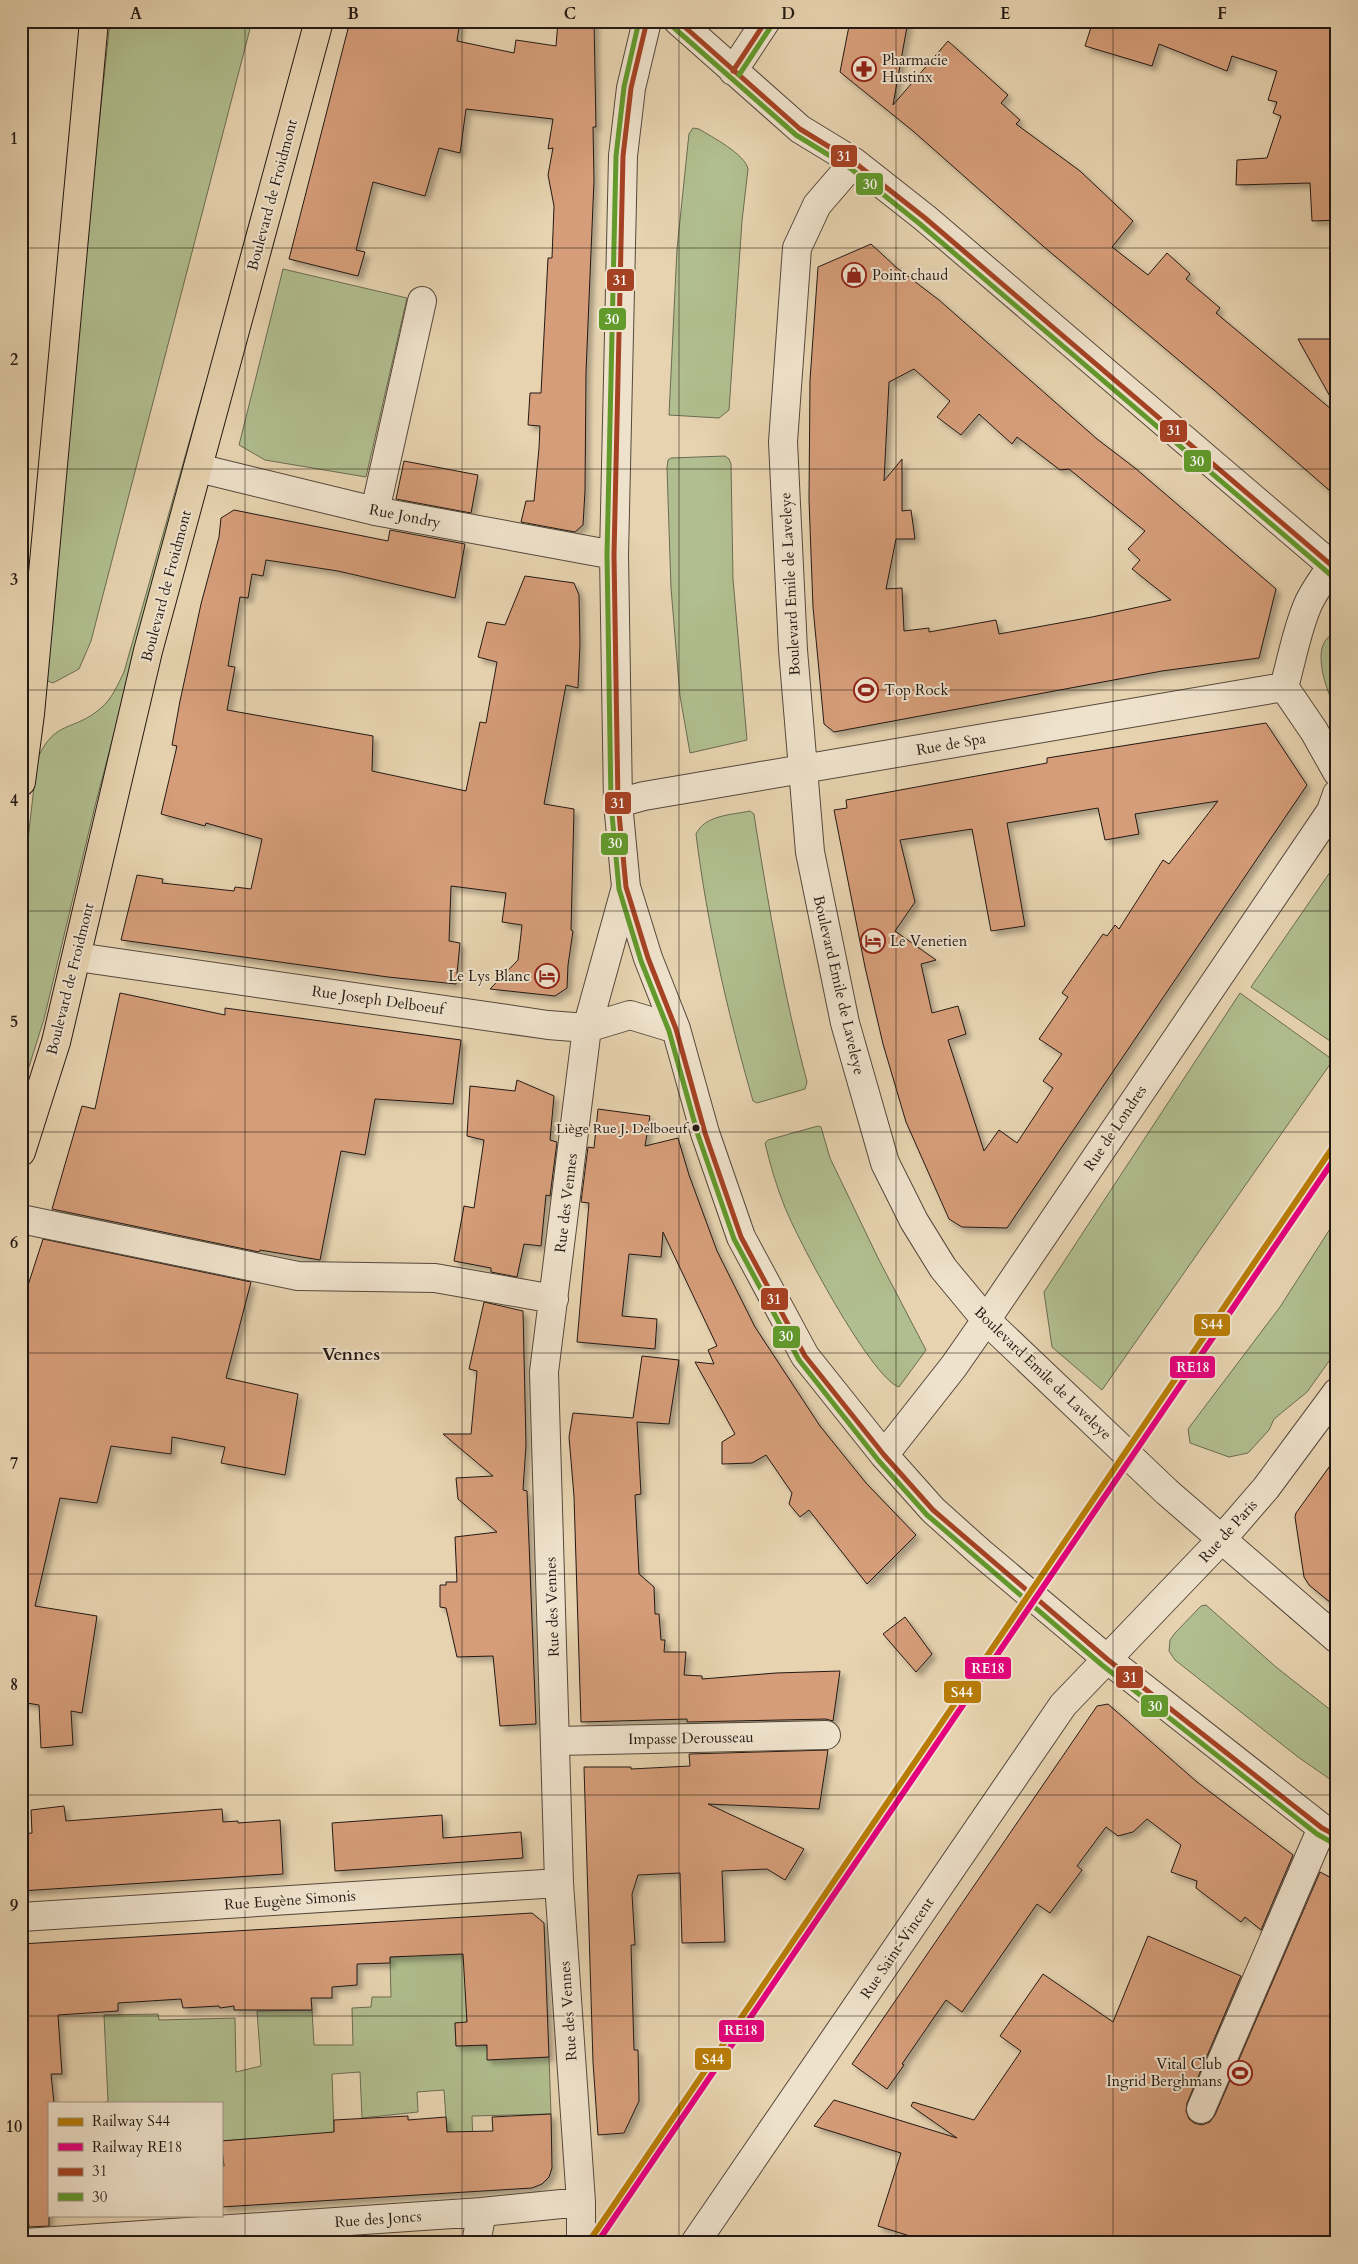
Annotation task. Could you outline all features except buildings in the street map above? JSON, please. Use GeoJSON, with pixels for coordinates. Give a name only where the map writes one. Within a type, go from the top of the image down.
{"type":"FeatureCollection","features":[{"type":"Feature","properties":{"kind":"main road"},"geometry":{"type":"LineString","coordinates":[[21,782],[26,714],[94,21]]}},
{"type":"Feature","properties":{"kind":"main road","name":"Boulevard de Froidmont"},"geometry":{"type":"LineString","coordinates":[[21,1152],[56,1042],[148,651],[319,21]]}},
{"type":"Feature","properties":{"kind":"street","name":"Rue des Vennes"},"geometry":{"type":"LineString","coordinates":[[581,2243],[581,2202],[559,1883],[544,1372],[587,1028],[626,887],[618,804],[614,555],[623,156],[631,88],[648,21]]}},
{"type":"Feature","properties":{"kind":"street"},"geometry":{"type":"LineString","coordinates":[[678,21],[800,129],[854,162],[925,218],[1335,565],[1309,603],[1298,634],[1284,687],[1314,730],[1337,772]]}},
{"type":"Feature","properties":{"kind":"street"},"geometry":{"type":"LineString","coordinates":[[733,71],[766,21]]}},
{"type":"Feature","properties":{"kind":"street","name":"Boulevard Emile de Laveleye"},"geometry":{"type":"LineString","coordinates":[[854,162],[817,205],[797,248],[783,442],[793,650],[810,852],[841,1004],[885,1163],[914,1221],[943,1268],[986,1320],[1086,1416],[1221,1540],[1337,1639]]}},
{"type":"Feature","properties":{"kind":"street"},"geometry":{"type":"LineString","coordinates":[[375,511],[422,301]]}},
{"type":"Feature","properties":{"kind":"street","name":"Rue Jondry"},"geometry":{"type":"LineString","coordinates":[[198,468],[375,511],[614,555]]}},
{"type":"Feature","properties":{"kind":"street","name":"Rue de Spa"},"geometry":{"type":"LineString","coordinates":[[618,804],[644,796],[1284,687]]}},
{"type":"Feature","properties":{"kind":"street","name":"Rue de Londres"},"geometry":{"type":"LineString","coordinates":[[884,1456],[954,1366],[986,1320],[1331,811],[1337,794]]}},
{"type":"Feature","properties":{"kind":"street"},"geometry":{"type":"LineString","coordinates":[[626,887],[648,958],[676,1029],[705,1133],[741,1237],[805,1356],[884,1456],[933,1510],[980,1553],[1107,1659],[1329,1832],[1201,2109]]}},
{"type":"Feature","properties":{"kind":"street","name":"Rue Joseph Delboeuf"},"geometry":{"type":"LineString","coordinates":[[77,957],[548,1025],[587,1028],[630,1015],[676,1029]]}},
{"type":"Feature","properties":{"kind":"street"},"geometry":{"type":"LineString","coordinates":[[21,1219],[298,1276],[435,1278],[554,1299]]}},
{"type":"Feature","properties":{"kind":"street","name":"Rue de Paris"},"geometry":{"type":"LineString","coordinates":[[1107,1659],[1221,1540],[1266,1488],[1337,1392]]}},
{"type":"Feature","properties":{"kind":"street","name":"Rue Saint-Vincent"},"geometry":{"type":"LineString","coordinates":[[695,2243],[1063,1705],[1107,1659]]}},
{"type":"Feature","properties":{"kind":"street","name":"Impasse Derousseau"},"geometry":{"type":"LineString","coordinates":[[556,1741],[826,1735]]}},
{"type":"Feature","properties":{"kind":"street","name":"Rue Eugène Simonis"},"geometry":{"type":"LineString","coordinates":[[21,1917],[559,1883]]}},
{"type":"Feature","properties":{"kind":"street","name":"Rue des Joncs"},"geometry":{"type":"LineString","coordinates":[[25,2243],[482,2212],[581,2202]]}},
{"type":"Feature","properties":{"kind":"street"},"geometry":{"type":"LineString","coordinates":[[476,2243],[482,2212]]}},
{"type":"Feature","properties":{"kind":"green space"},"geometry":{"type":"Polygon","coordinates":[[[110,21],[252,21],[91,641],[79,669],[53,683],[40,678],[110,21]]]}},
{"type":"Feature","properties":{"kind":"green space"},"geometry":{"type":"Polygon","coordinates":[[[693,128],[699,129],[727,146],[746,163],[748,169],[742,221],[729,410],[719,418],[669,415],[677,249],[689,134],[693,128]]]}},
{"type":"Feature","properties":{"kind":"green space"},"geometry":{"type":"Polygon","coordinates":[[[283,269],[407,298],[366,477],[265,460],[239,445],[283,269]]]}},
{"type":"Feature","properties":{"kind":"green space"},"geometry":{"type":"Polygon","coordinates":[[[205,386],[95,806],[44,1019],[21,1092],[21,902],[37,760],[50,738],[91,715],[105,704],[124,672],[205,386]]]}},
{"type":"Feature","properties":{"kind":"green space"},"geometry":{"type":"Polygon","coordinates":[[[725,456],[731,464],[733,579],[747,740],[690,753],[680,696],[671,588],[667,468],[668,460],[671,458],[725,456]]]}},
{"type":"Feature","properties":{"kind":"green space"},"geometry":{"type":"Polygon","coordinates":[[[1337,633],[1337,712],[1325,681],[1321,657],[1323,646],[1328,638],[1337,633]]]}},
{"type":"Feature","properties":{"kind":"green space"},"geometry":{"type":"Polygon","coordinates":[[[750,811],[754,814],[778,952],[807,1082],[805,1089],[757,1103],[753,1101],[719,969],[696,834],[700,828],[712,819],[750,811]]]}},
{"type":"Feature","properties":{"kind":"green space"},"geometry":{"type":"Polygon","coordinates":[[[1337,862],[1337,1032],[1330,1041],[1251,987],[1337,862]]]}},
{"type":"Feature","properties":{"kind":"green space"},"geometry":{"type":"Polygon","coordinates":[[[1240,993],[1333,1060],[1102,1390],[1052,1347],[1044,1292],[1240,993]]]}},
{"type":"Feature","properties":{"kind":"green space"},"geometry":{"type":"Polygon","coordinates":[[[818,1126],[821,1127],[830,1158],[878,1258],[926,1350],[899,1387],[887,1378],[871,1359],[835,1305],[791,1222],[773,1174],[765,1143],[768,1140],[818,1126]]]}},
{"type":"Feature","properties":{"kind":"green space"},"geometry":{"type":"Polygon","coordinates":[[[1337,1218],[1337,1350],[1307,1392],[1274,1419],[1269,1430],[1248,1453],[1229,1457],[1190,1443],[1188,1429],[1280,1307],[1337,1218]]]}},
{"type":"Feature","properties":{"kind":"green space"},"geometry":{"type":"Polygon","coordinates":[[[1206,1605],[1276,1667],[1337,1715],[1337,1784],[1298,1757],[1175,1660],[1169,1651],[1170,1640],[1201,1606],[1206,1605]]]}},
{"type":"Feature","properties":{"kind":"green space"},"geometry":{"type":"Polygon","coordinates":[[[464,1952],[467,2023],[455,2023],[456,2046],[487,2045],[488,2060],[549,2057],[551,2114],[472,2116],[473,2144],[448,2146],[444,2090],[417,2092],[418,2112],[362,2118],[360,2072],[332,2074],[334,2133],[222,2141],[222,2102],[106,2102],[108,2101],[104,2015],[158,2014],[159,2020],[235,2018],[236,2072],[261,2066],[257,2011],[312,2010],[314,2045],[353,2045],[352,2008],[371,2007],[372,1997],[391,1997],[390,1957],[464,1952]]]}},
{"type":"Feature","properties":{"kind":"rail line","name":"S44"},"geometry":{"type":"LineString","coordinates":[[588,2243],[1337,1141]]}},
{"type":"Feature","properties":{"kind":"rail line","name":"RE18"},"geometry":{"type":"LineString","coordinates":[[597,2243],[1337,1155]]}},
{"type":"Feature","properties":{"kind":"transit line","name":"30"},"geometry":{"type":"LineString","coordinates":[[639,21],[624,87],[616,156],[607,555],[611,804],[619,889],[641,961],[669,1031],[698,1135],[734,1239],[799,1360],[878,1460],[927,1515],[1102,1665],[1317,1834],[1333,1843]]}},
{"type":"Feature","properties":{"kind":"transit line","name":"31"},"geometry":{"type":"LineString","coordinates":[[647,21],[631,88],[623,156],[614,555],[618,803],[626,887],[648,958],[676,1029],[705,1133],[741,1237],[805,1356],[884,1455],[933,1510],[1107,1659],[1322,1828],[1337,1836]]}},
{"type":"Feature","properties":{"kind":"transit line","name":"31"},"geometry":{"type":"LineString","coordinates":[[678,21],[800,129],[854,162],[925,218],[1337,570]]}},
{"type":"Feature","properties":{"kind":"transit line","name":"31"},"geometry":{"type":"LineString","coordinates":[[733,71],[766,21]]}},
{"type":"Feature","properties":{"kind":"transit line","name":"30"},"geometry":{"type":"LineString","coordinates":[[739,75],[772,25]]}},
{"type":"Feature","properties":{"kind":"transit line","name":"30"},"geometry":{"type":"LineString","coordinates":[[673,27],[796,135],[850,168],[920,224],[1332,576]]}},
{"type":"Feature","properties":{"kind":"place","name":"Pharmacie Hustinx"},"geometry":{"type":"Point","coordinates":[864,69]}},
{"type":"Feature","properties":{"kind":"place","name":"Point chaud"},"geometry":{"type":"Point","coordinates":[854,275]}},
{"type":"Feature","properties":{"kind":"place","name":"Top Rock"},"geometry":{"type":"Point","coordinates":[866,690]}},
{"type":"Feature","properties":{"kind":"place","name":"Le Venetien"},"geometry":{"type":"Point","coordinates":[873,941]}},
{"type":"Feature","properties":{"kind":"place","name":"Le Lys Blanc"},"geometry":{"type":"Point","coordinates":[547,976]}},
{"type":"Feature","properties":{"kind":"place","name":"Liège Rue J. Delboeuf"},"geometry":{"type":"Point","coordinates":[696,1128]}},
{"type":"Feature","properties":{"kind":"place","name":"Vital Club Ingrid Berghmans"},"geometry":{"type":"Point","coordinates":[1240,2073]}},
{"type":"Feature","properties":{"kind":"district","name":"Vennes"},"geometry":{"type":"Point","coordinates":[351,1354]}}]}
